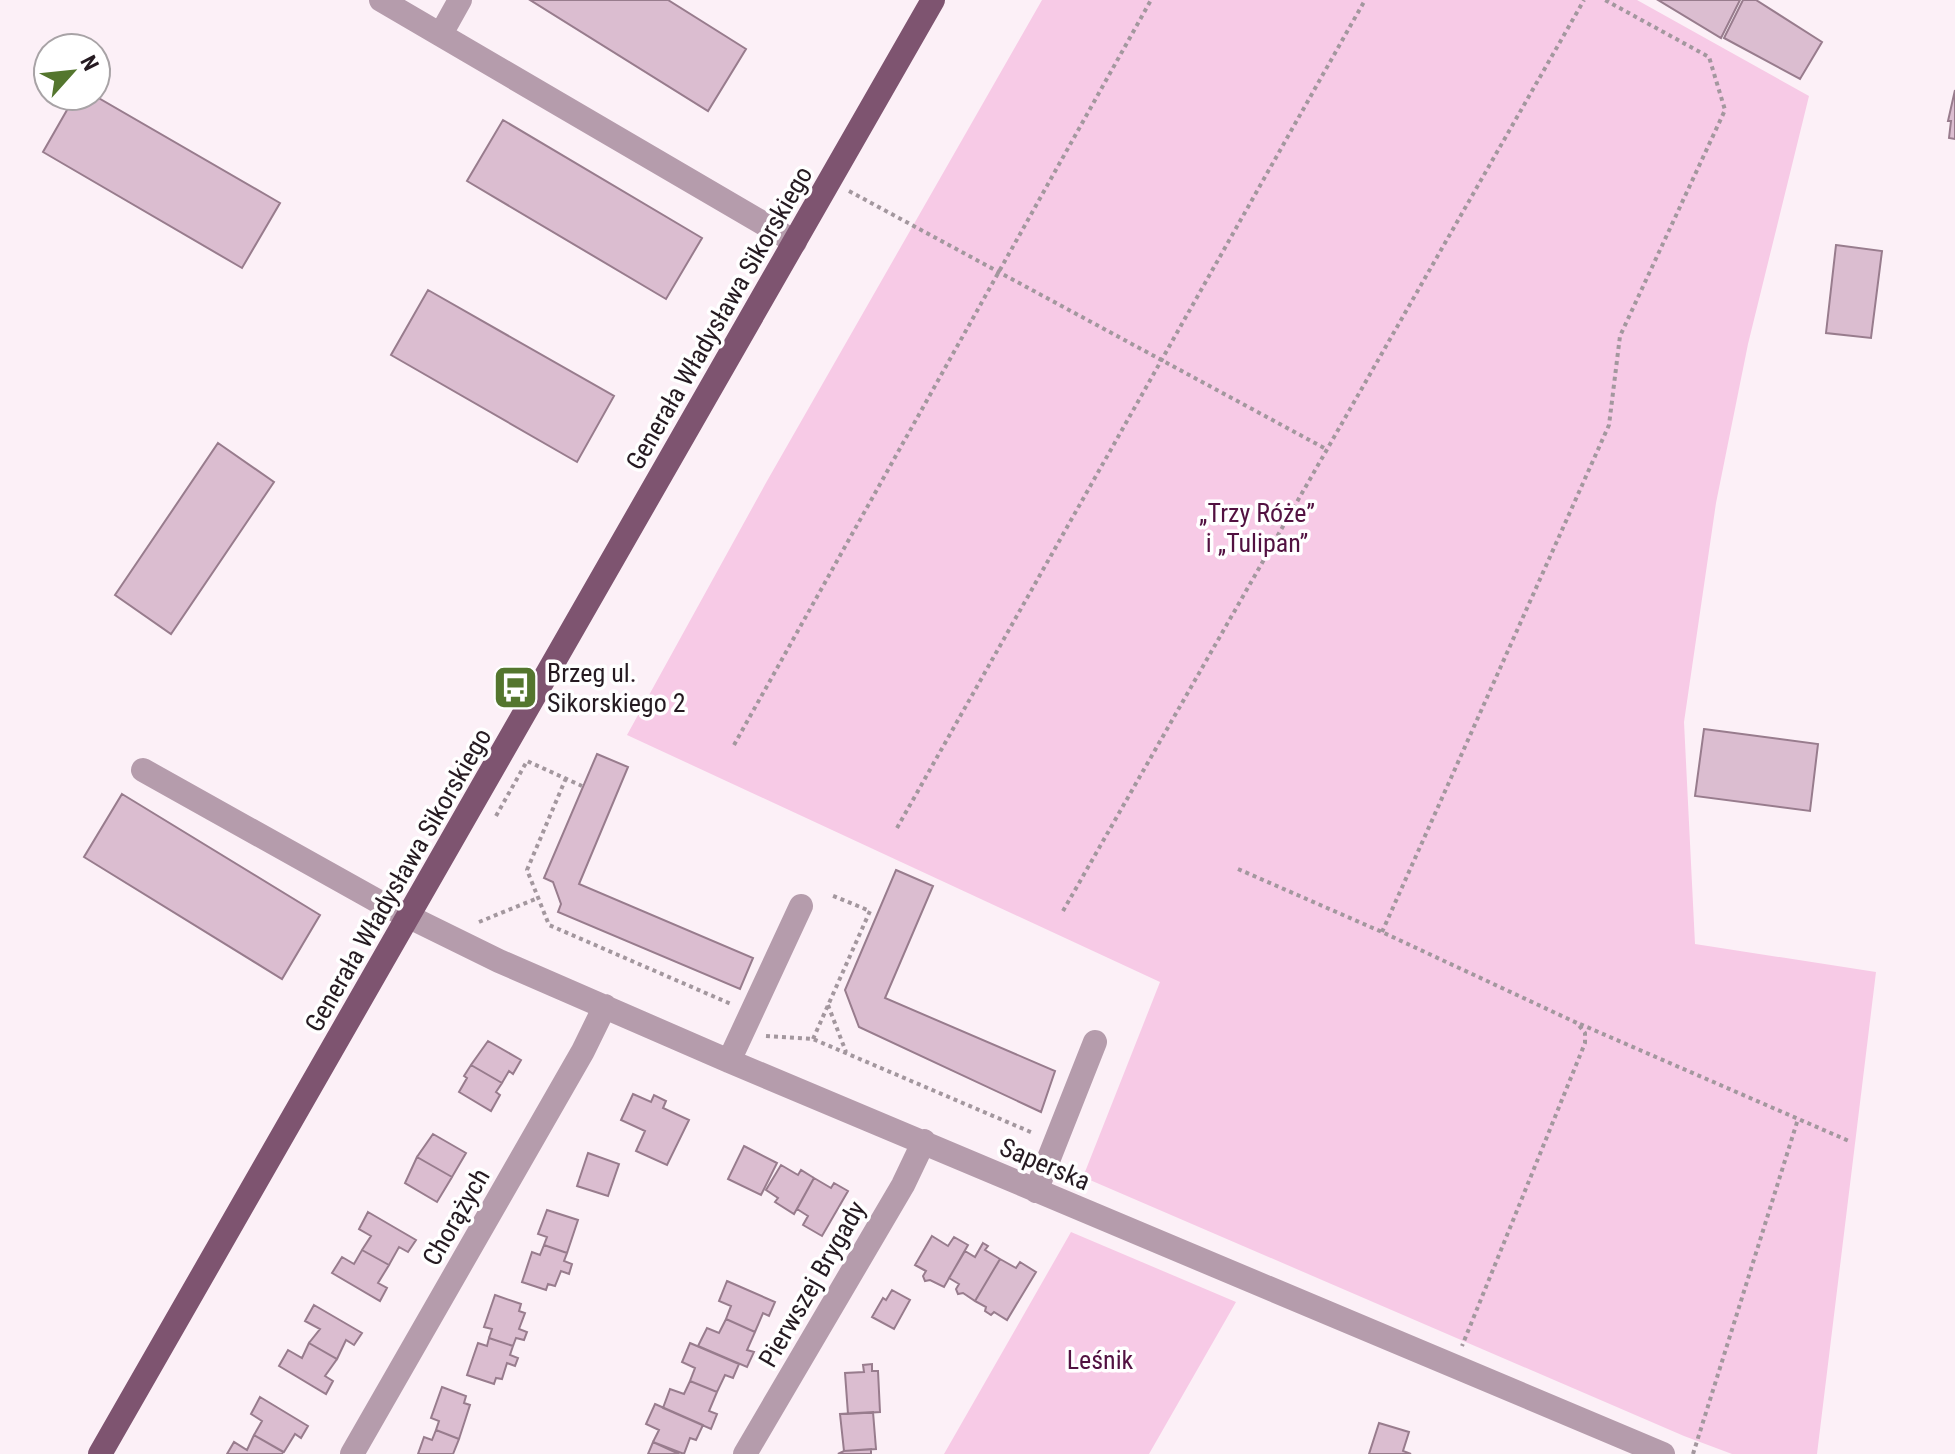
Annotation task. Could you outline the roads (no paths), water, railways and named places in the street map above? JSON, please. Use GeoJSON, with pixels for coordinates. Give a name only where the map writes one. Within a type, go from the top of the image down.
{"type":"FeatureCollection","features":[{"type":"Feature","properties":{"kind":"main road","name":"Generała Władysława Sikorskiego"},"geometry":{"type":"LineString","coordinates":[[100,1454],[933,0]]}},
{"type":"Feature","properties":{"kind":"street"},"geometry":{"type":"LineString","coordinates":[[381,0],[795,242]]}},
{"type":"Feature","properties":{"kind":"street"},"geometry":{"type":"LineString","coordinates":[[441,34],[460,0]]}},
{"type":"Feature","properties":{"kind":"street","name":"Saperska"},"geometry":{"type":"LineString","coordinates":[[143,770],[408,917],[499,961],[1663,1454]]}},
{"type":"Feature","properties":{"kind":"street"},"geometry":{"type":"LineString","coordinates":[[729,1061],[801,906]]}},
{"type":"Feature","properties":{"kind":"street","name":"Chorążych"},"geometry":{"type":"LineString","coordinates":[[352,1454],[583,1051],[605,1006]]}},
{"type":"Feature","properties":{"kind":"street"},"geometry":{"type":"LineString","coordinates":[[1036,1191],[1095,1042]]}},
{"type":"Feature","properties":{"kind":"street","name":"Pierwszej Brygady"},"geometry":{"type":"LineString","coordinates":[[745,1454],[903,1185],[924,1141]]}},
{"type":"Feature","properties":{"kind":"place","name":"Brzeg ul. Sikorskiego 2"},"geometry":{"type":"Point","coordinates":[516,688]}},
{"type":"Feature","properties":{"kind":"park label","name":"„Trzy Róże” i „Tulipan”"},"geometry":{"type":"Point","coordinates":[1257,528]}},
{"type":"Feature","properties":{"kind":"park label","name":"Leśnik"},"geometry":{"type":"Point","coordinates":[1100,1360]}}]}
